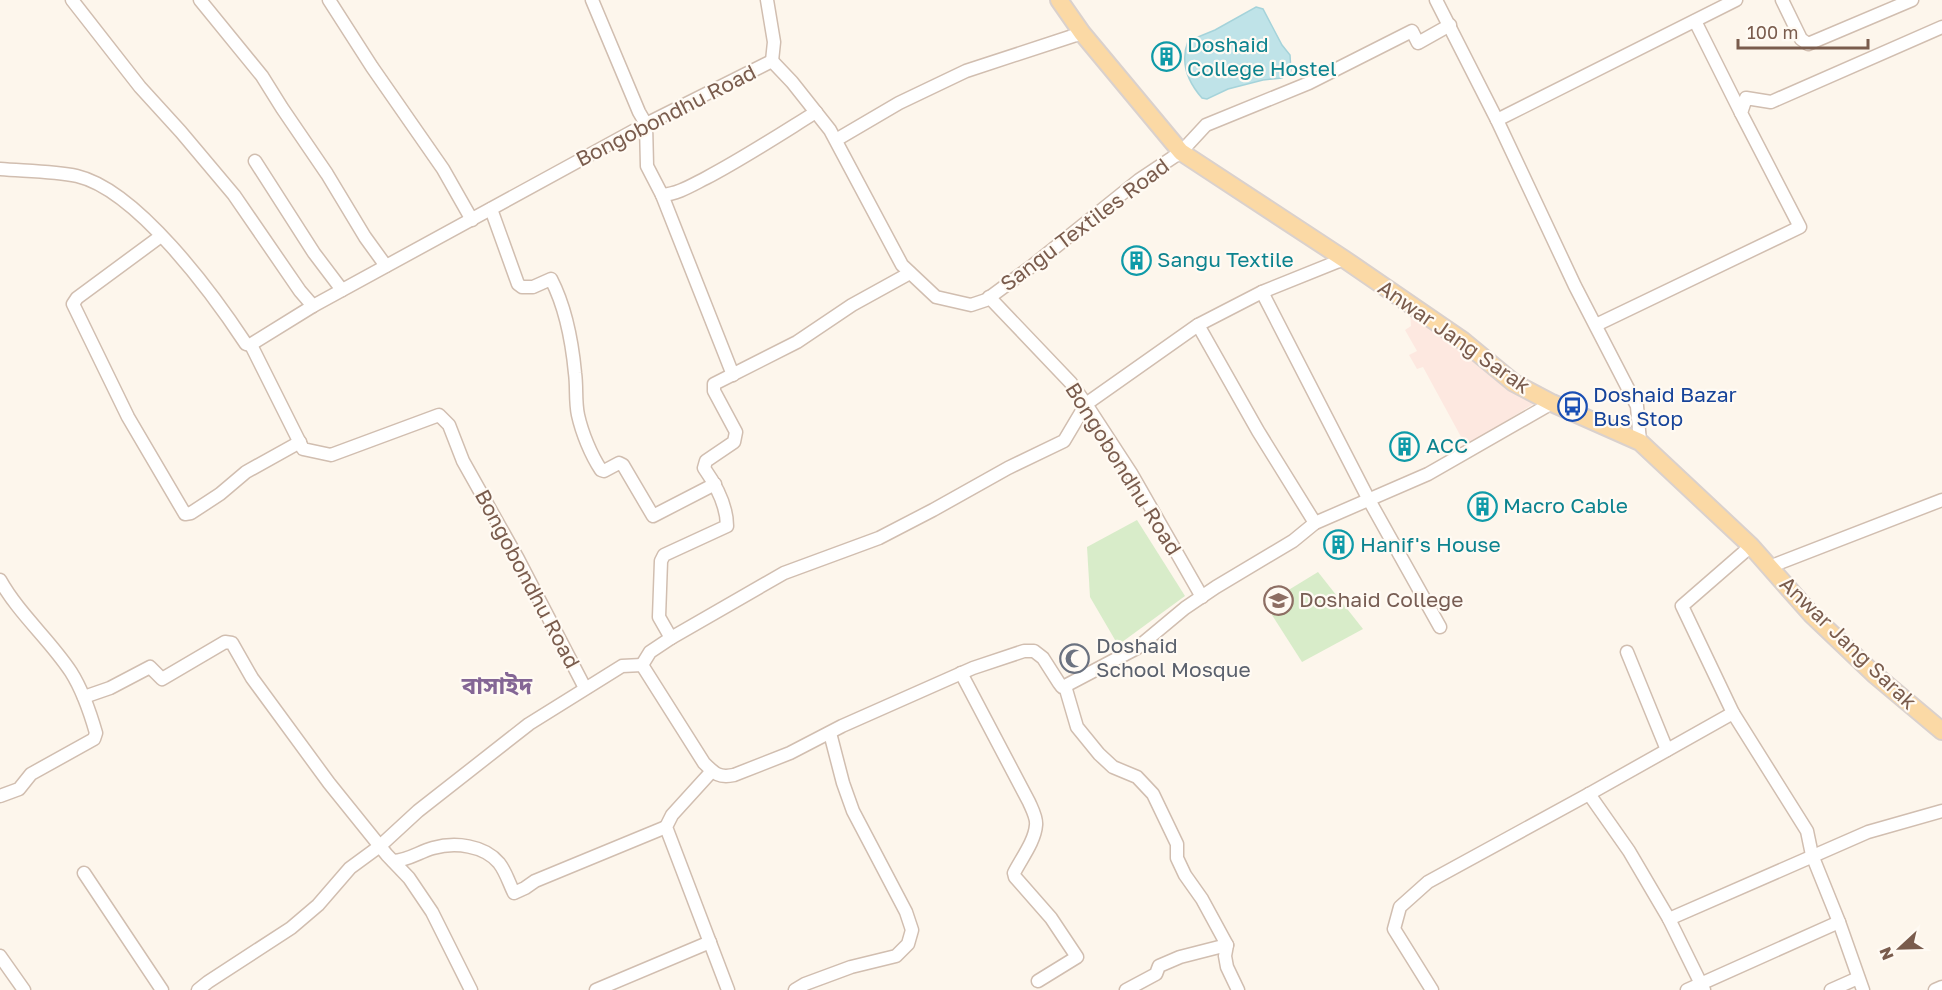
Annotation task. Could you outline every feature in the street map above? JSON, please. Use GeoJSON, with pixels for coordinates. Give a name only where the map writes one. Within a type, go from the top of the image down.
{"type":"FeatureCollection","features":[{"type":"Feature","properties":{"kind":"main road","name":"Anwar Jang Sarak"},"geometry":{"type":"LineString","coordinates":[[1059,0],[1082,33],[1181,152],[1462,340],[1514,383],[1552,404],[1640,442],[1751,546],[1819,622],[1874,674],[1942,731]]}},
{"type":"Feature","properties":{"kind":"street"},"geometry":{"type":"LineString","coordinates":[[72,0],[140,87],[182,132],[234,195],[300,291],[313,306]]}},
{"type":"Feature","properties":{"kind":"street"},"geometry":{"type":"LineString","coordinates":[[200,0],[262,76],[386,266]]}},
{"type":"Feature","properties":{"kind":"street"},"geometry":{"type":"LineString","coordinates":[[329,0],[372,67],[443,169],[472,220]]}},
{"type":"Feature","properties":{"kind":"street"},"geometry":{"type":"LineString","coordinates":[[592,0],[646,124],[647,166],[662,195],[733,375]]}},
{"type":"Feature","properties":{"kind":"street"},"geometry":{"type":"LineString","coordinates":[[767,0],[774,42],[772,61]]}},
{"type":"Feature","properties":{"kind":"street"},"geometry":{"type":"LineString","coordinates":[[1436,0],[1497,120],[1575,286],[1637,406],[1640,442]]}},
{"type":"Feature","properties":{"kind":"street"},"geometry":{"type":"LineString","coordinates":[[1497,120],[1736,0]]}},
{"type":"Feature","properties":{"kind":"street"},"geometry":{"type":"LineString","coordinates":[[1782,0],[1801,39],[1808,44],[1912,0]]}},
{"type":"Feature","properties":{"kind":"street"},"geometry":{"type":"LineString","coordinates":[[1596,325],[1800,227],[1695,21]]}},
{"type":"Feature","properties":{"kind":"street","name":"Sangu Textiles Road"},"geometry":{"type":"LineString","coordinates":[[989,297],[1032,266],[1139,180],[1181,152],[1206,125],[1309,83],[1412,31],[1418,43],[1450,25]]}},
{"type":"Feature","properties":{"kind":"street"},"geometry":{"type":"LineString","coordinates":[[1741,113],[1746,99],[1771,102],[1942,27]]}},
{"type":"Feature","properties":{"kind":"street"},"geometry":{"type":"LineString","coordinates":[[841,137],[899,103],[966,71],[1082,33]]}},
{"type":"Feature","properties":{"kind":"street","name":"Bongobondhu Road"},"geometry":{"type":"LineString","coordinates":[[251,345],[313,306],[646,124],[772,61],[830,130],[902,265],[936,297],[970,304],[989,297],[1071,383],[1131,473],[1202,597]]}},
{"type":"Feature","properties":{"kind":"street"},"geometry":{"type":"LineString","coordinates":[[662,195],[685,188],[735,163],[816,112]]}},
{"type":"Feature","properties":{"kind":"street"},"geometry":{"type":"LineString","coordinates":[[255,161],[314,253],[342,290]]}},
{"type":"Feature","properties":{"kind":"street"},"geometry":{"type":"LineString","coordinates":[[0,169],[77,176],[99,184],[118,195],[161,236],[210,292],[246,344],[251,345],[300,442],[246,472],[220,494],[191,513],[185,514],[128,417],[73,304],[77,298],[161,236]]}},
{"type":"Feature","properties":{"kind":"street"},"geometry":{"type":"LineString","coordinates":[[491,209],[518,284],[522,287],[533,287],[551,279],[555,286],[568,323],[579,418],[601,470],[604,471],[619,463],[623,465],[653,516],[715,484]]}},
{"type":"Feature","properties":{"kind":"street"},"geometry":{"type":"LineString","coordinates":[[642,665],[650,652],[671,638],[784,573],[879,538],[1008,468],[1064,441],[1086,404],[1198,325],[1262,292],[1344,259]]}},
{"type":"Feature","properties":{"kind":"street"},"geometry":{"type":"LineString","coordinates":[[671,638],[659,616],[661,561],[664,555],[727,526],[727,517],[715,484],[704,468],[706,460],[734,442],[736,432],[714,391],[714,384],[797,342],[852,305],[910,273]]}},
{"type":"Feature","properties":{"kind":"street"},"geometry":{"type":"LineString","coordinates":[[1262,292],[1369,500],[1440,627]]}},
{"type":"Feature","properties":{"kind":"street"},"geometry":{"type":"LineString","coordinates":[[1198,325],[1258,431],[1316,523]]}},
{"type":"Feature","properties":{"kind":"street"},"geometry":{"type":"LineString","coordinates":[[642,665],[705,763],[717,776],[734,775],[790,753],[962,673],[1024,651],[1034,651],[1043,658],[1062,687],[1137,648],[1185,608],[1293,542],[1316,523],[1428,474],[1552,404]]}},
{"type":"Feature","properties":{"kind":"street","name":"Bongobondhu Road"},"geometry":{"type":"LineString","coordinates":[[300,442],[303,449],[331,455],[439,416],[449,425],[463,460],[585,688]]}},
{"type":"Feature","properties":{"kind":"street"},"geometry":{"type":"LineString","coordinates":[[1769,567],[1942,500]]}},
{"type":"Feature","properties":{"kind":"street"},"geometry":{"type":"LineString","coordinates":[[1751,546],[1682,606],[1733,713],[1807,831],[1812,855],[1861,984],[1831,990]]}},
{"type":"Feature","properties":{"kind":"street"},"geometry":{"type":"LineString","coordinates":[[0,580],[71,672],[84,697],[96,733],[94,739],[31,774],[19,789],[0,796]]}},
{"type":"Feature","properties":{"kind":"street"},"geometry":{"type":"LineString","coordinates":[[84,697],[110,688],[150,667],[162,679],[229,641],[236,648],[252,678],[329,783],[409,878],[432,912],[471,990]]}},
{"type":"Feature","properties":{"kind":"street"},"geometry":{"type":"LineString","coordinates":[[1627,652],[1667,750]]}},
{"type":"Feature","properties":{"kind":"street"},"geometry":{"type":"LineString","coordinates":[[198,990],[208,981],[291,928],[318,905],[350,868],[529,724],[622,666],[642,665]]}},
{"type":"Feature","properties":{"kind":"street"},"geometry":{"type":"LineString","coordinates":[[962,673],[1029,802],[1036,821],[1029,845],[1014,873],[1015,877],[1051,918],[1077,957],[1042,984]]}},
{"type":"Feature","properties":{"kind":"street"},"geometry":{"type":"LineString","coordinates":[[1065,686],[1077,727],[1113,767],[1137,777],[1153,794],[1177,844],[1177,858],[1227,945],[1225,956],[1227,967],[1238,990]]}},
{"type":"Feature","properties":{"kind":"street"},"geometry":{"type":"LineString","coordinates":[[1432,990],[1394,929],[1400,907],[1428,882],[1733,713]]}},
{"type":"Feature","properties":{"kind":"street"},"geometry":{"type":"LineString","coordinates":[[795,990],[851,967],[896,956],[904,950],[912,930],[906,912],[853,811],[830,733]]}},
{"type":"Feature","properties":{"kind":"street"},"geometry":{"type":"LineString","coordinates":[[393,861],[400,861],[434,848],[462,845],[484,850],[498,862],[514,893],[535,881],[666,827],[672,815],[712,771]]}},
{"type":"Feature","properties":{"kind":"street"},"geometry":{"type":"LineString","coordinates":[[1590,794],[1629,851],[1669,919],[1703,987]]}},
{"type":"Feature","properties":{"kind":"street"},"geometry":{"type":"LineString","coordinates":[[1669,919],[1868,832],[1942,811]]}},
{"type":"Feature","properties":{"kind":"street"},"geometry":{"type":"LineString","coordinates":[[666,827],[728,990]]}},
{"type":"Feature","properties":{"kind":"street"},"geometry":{"type":"LineString","coordinates":[[84,873],[162,990]]}},
{"type":"Feature","properties":{"kind":"street"},"geometry":{"type":"LineString","coordinates":[[1687,990],[1703,987],[1839,922]]}},
{"type":"Feature","properties":{"kind":"street"},"geometry":{"type":"LineString","coordinates":[[596,990],[710,942]]}},
{"type":"Feature","properties":{"kind":"street"},"geometry":{"type":"LineString","coordinates":[[1126,990],[1156,974],[1159,966],[1180,957],[1227,945]]}},
{"type":"Feature","properties":{"kind":"street"},"geometry":{"type":"LineString","coordinates":[[0,956],[24,990]]}},
{"type":"Feature","properties":{"kind":"street"},"geometry":{"type":"LineString","coordinates":[[1935,990],[1942,987]]}},
{"type":"Feature","properties":{"kind":"shaded area"},"geometry":{"type":"Polygon","coordinates":[[[1410,311],[1543,398],[1466,446],[1423,367],[1417,369],[1409,355],[1417,351],[1405,330],[1411,326],[1410,311]]]}},
{"type":"Feature","properties":{"kind":"green space"},"geometry":{"type":"Polygon","coordinates":[[[1137,520],[1185,596],[1118,645],[1090,597],[1087,547],[1137,520]]]}},
{"type":"Feature","properties":{"kind":"green space"},"geometry":{"type":"Polygon","coordinates":[[[1318,572],[1363,629],[1302,662],[1272,615],[1282,594],[1318,572]]]}},
{"type":"Feature","properties":{"kind":"water"},"geometry":{"type":"Polygon","coordinates":[[[1256,7],[1263,9],[1282,45],[1290,55],[1291,71],[1282,78],[1263,80],[1228,89],[1207,99],[1202,98],[1189,78],[1185,64],[1188,41],[1215,30],[1256,7]]]}},
{"type":"Feature","properties":{"kind":"place","name":"Doshaid College Hostel"},"geometry":{"type":"Point","coordinates":[1166,57]}},
{"type":"Feature","properties":{"kind":"place","name":"Sangu Textile"},"geometry":{"type":"Point","coordinates":[1136,260]}},
{"type":"Feature","properties":{"kind":"place","name":"Doshaid Bazar Bus Stop"},"geometry":{"type":"Point","coordinates":[1572,407]}},
{"type":"Feature","properties":{"kind":"place","name":"ACC"},"geometry":{"type":"Point","coordinates":[1405,446]}},
{"type":"Feature","properties":{"kind":"place","name":"Macro Cable"},"geometry":{"type":"Point","coordinates":[1482,506]}},
{"type":"Feature","properties":{"kind":"place","name":"Hanif's House"},"geometry":{"type":"Point","coordinates":[1339,545]}},
{"type":"Feature","properties":{"kind":"place","name":"Doshaid College"},"geometry":{"type":"Point","coordinates":[1278,600]}},
{"type":"Feature","properties":{"kind":"place","name":"Doshaid School Mosque"},"geometry":{"type":"Point","coordinates":[1075,658]}},
{"type":"Feature","properties":{"kind":"district","name":"বাসাইদ"},"geometry":{"type":"Point","coordinates":[497,686]}}]}
